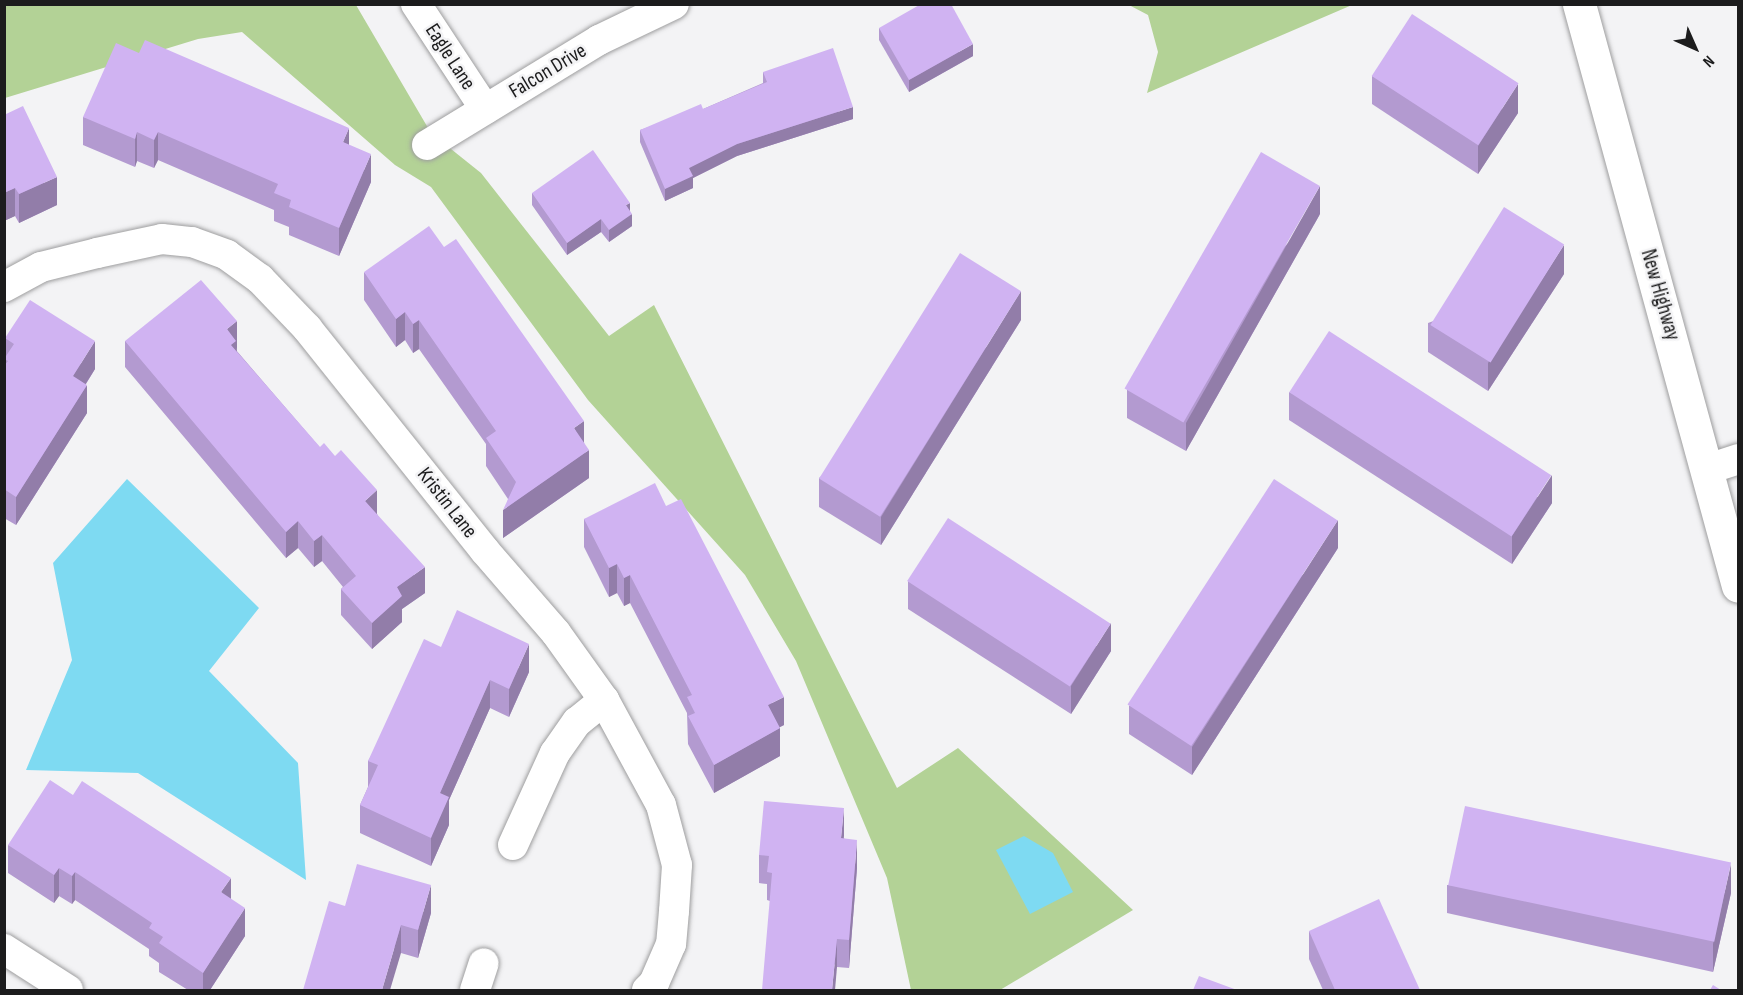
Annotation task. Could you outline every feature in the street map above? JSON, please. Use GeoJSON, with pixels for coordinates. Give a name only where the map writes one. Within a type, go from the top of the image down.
{"type":"FeatureCollection","features":[{"type":"Feature","properties":{"kind":"street","name":"Eagle Lane"},"geometry":{"type":"LineString","coordinates":[[416,4],[485,109]]}},
{"type":"Feature","properties":{"kind":"street","name":"Falcon Drive"},"geometry":{"type":"LineString","coordinates":[[427,145],[599,40],[674,4]]}},
{"type":"Feature","properties":{"kind":"street","name":"New Highway"},"geometry":{"type":"LineString","coordinates":[[1579,4],[1723,464],[1738,586]]}},
{"type":"Feature","properties":{"kind":"street","name":"Kristin Lane"},"geometry":{"type":"LineString","coordinates":[[4,287],[40,267],[162,239],[192,242],[227,255],[260,279],[307,328],[485,552],[556,633],[604,700],[661,805],[677,865],[671,945],[654,983],[647,990]]}},
{"type":"Feature","properties":{"kind":"street"},"geometry":{"type":"LineString","coordinates":[[513,845],[555,753],[577,722],[604,700]]}},
{"type":"Feature","properties":{"kind":"street"},"geometry":{"type":"LineString","coordinates":[[4,949],[68,990]]}},
{"type":"Feature","properties":{"kind":"green space"},"geometry":{"type":"Polygon","coordinates":[[[4,5],[356,5],[431,133],[481,173],[609,336],[654,305],[897,788],[958,748],[1133,910],[1000,990],[911,990],[887,878],[796,661],[745,575],[588,400],[431,187],[395,165],[242,32],[198,39],[5,98],[4,5]]]}},
{"type":"Feature","properties":{"kind":"green space"},"geometry":{"type":"Polygon","coordinates":[[[1129,5],[1352,5],[1147,93],[1158,52],[1148,15],[1129,5]]]}},
{"type":"Feature","properties":{"kind":"water"},"geometry":{"type":"Polygon","coordinates":[[[127,479],[259,608],[209,671],[298,763],[306,880],[138,773],[26,770],[72,660],[53,563],[127,479]]]}},
{"type":"Feature","properties":{"kind":"water"},"geometry":{"type":"Polygon","coordinates":[[[1024,836],[1053,853],[1073,892],[1030,914],[996,850],[1024,836]]]}},
{"type":"Feature","properties":{"kind":"building"},"geometry":{"type":"Polygon","coordinates":[[[921,4],[951,4],[973,44],[909,80],[879,28],[921,4]]]}},
{"type":"Feature","properties":{"kind":"building"},"geometry":{"type":"Polygon","coordinates":[[[1412,14],[1519,83],[1478,145],[1372,76],[1412,14]]]}},
{"type":"Feature","properties":{"kind":"building"},"geometry":{"type":"Polygon","coordinates":[[[145,40],[349,128],[343,142],[371,154],[339,228],[289,207],[291,200],[274,193],[278,184],[158,132],[154,140],[137,132],[135,139],[83,117],[116,43],[139,53],[145,40]]]}},
{"type":"Feature","properties":{"kind":"building"},"geometry":{"type":"Polygon","coordinates":[[[833,48],[853,107],[737,144],[689,168],[693,176],[665,189],[640,130],[701,104],[703,109],[767,82],[763,72],[833,48]]]}},
{"type":"Feature","properties":{"kind":"building"},"geometry":{"type":"Polygon","coordinates":[[[23,106],[57,177],[19,194],[15,188],[4,193],[4,115],[23,106]]]}},
{"type":"Feature","properties":{"kind":"building"},"geometry":{"type":"Polygon","coordinates":[[[593,150],[630,203],[626,205],[632,214],[609,230],[601,219],[567,243],[532,193],[593,150]]]}},
{"type":"Feature","properties":{"kind":"building"},"geometry":{"type":"Polygon","coordinates":[[[1261,152],[1320,186],[1183,422],[1124,388],[1261,152]]]}},
{"type":"Feature","properties":{"kind":"building"},"geometry":{"type":"Polygon","coordinates":[[[1504,207],[1564,245],[1491,363],[1430,325],[1504,207]]]}},
{"type":"Feature","properties":{"kind":"building"},"geometry":{"type":"Polygon","coordinates":[[[429,226],[444,247],[456,239],[584,421],[574,428],[589,450],[503,510],[516,482],[486,438],[496,431],[419,320],[413,324],[405,312],[396,319],[364,272],[429,226]]]}},
{"type":"Feature","properties":{"kind":"building"},"geometry":{"type":"Polygon","coordinates":[[[960,253],[1021,291],[880,517],[819,479],[960,253]]]}},
{"type":"Feature","properties":{"kind":"building"},"geometry":{"type":"Polygon","coordinates":[[[201,280],[237,321],[227,329],[236,341],[231,345],[320,447],[324,443],[335,456],[341,450],[377,490],[365,501],[425,567],[397,587],[402,596],[372,623],[341,589],[356,576],[322,535],[314,541],[298,521],[286,532],[125,341],[201,280]]]}},
{"type":"Feature","properties":{"kind":"building"},"geometry":{"type":"Polygon","coordinates":[[[30,300],[95,341],[73,376],[87,385],[16,497],[4,489],[4,366],[8,361],[4,359],[14,344],[5,338],[30,300]]]}},
{"type":"Feature","properties":{"kind":"building"},"geometry":{"type":"Polygon","coordinates":[[[1329,331],[1551,475],[1511,537],[1289,392],[1329,331]]]}},
{"type":"Feature","properties":{"kind":"building"},"geometry":{"type":"Polygon","coordinates":[[[1274,479],[1338,520],[1191,746],[1127,705],[1274,479]]]}},
{"type":"Feature","properties":{"kind":"building"},"geometry":{"type":"Polygon","coordinates":[[[655,483],[666,506],[681,499],[784,697],[768,705],[780,728],[714,765],[688,716],[695,713],[687,697],[692,695],[630,575],[624,578],[617,564],[609,568],[584,519],[655,483]]]}},
{"type":"Feature","properties":{"kind":"building"},"geometry":{"type":"Polygon","coordinates":[[[948,518],[1111,624],[1070,687],[907,581],[948,518]]]}},
{"type":"Feature","properties":{"kind":"building"},"geometry":{"type":"Polygon","coordinates":[[[457,610],[529,644],[509,689],[490,680],[440,793],[449,797],[431,838],[360,805],[378,765],[368,761],[424,639],[441,647],[457,610]]]}},
{"type":"Feature","properties":{"kind":"building"},"geometry":{"type":"Polygon","coordinates":[[[50,780],[73,795],[82,781],[231,878],[221,892],[245,908],[203,973],[159,943],[163,937],[149,928],[152,923],[75,872],[72,876],[59,868],[54,875],[8,845],[50,780]]]}},
{"type":"Feature","properties":{"kind":"building"},"geometry":{"type":"Polygon","coordinates":[[[764,801],[844,808],[841,838],[857,840],[849,940],[837,939],[832,990],[762,990],[772,873],[767,872],[769,856],[759,855],[764,801]]]}},
{"type":"Feature","properties":{"kind":"building"},"geometry":{"type":"Polygon","coordinates":[[[1465,806],[1731,863],[1714,942],[1448,885],[1465,806]]]}},
{"type":"Feature","properties":{"kind":"building"},"geometry":{"type":"Polygon","coordinates":[[[357,864],[431,885],[418,930],[401,925],[382,990],[303,990],[329,901],[345,906],[357,864]]]}},
{"type":"Feature","properties":{"kind":"building"},"geometry":{"type":"Polygon","coordinates":[[[1379,899],[1420,990],[1335,990],[1309,931],[1379,899]]]}},
{"type":"Feature","properties":{"kind":"building"},"geometry":{"type":"Polygon","coordinates":[[[1199,976],[1237,990],[1193,990],[1199,976]]]}},
{"type":"Feature","properties":{"kind":"building"},"geometry":{"type":"Polygon","coordinates":[[[1713,985],[1721,990],[1710,990],[1713,985]]]}}]}
